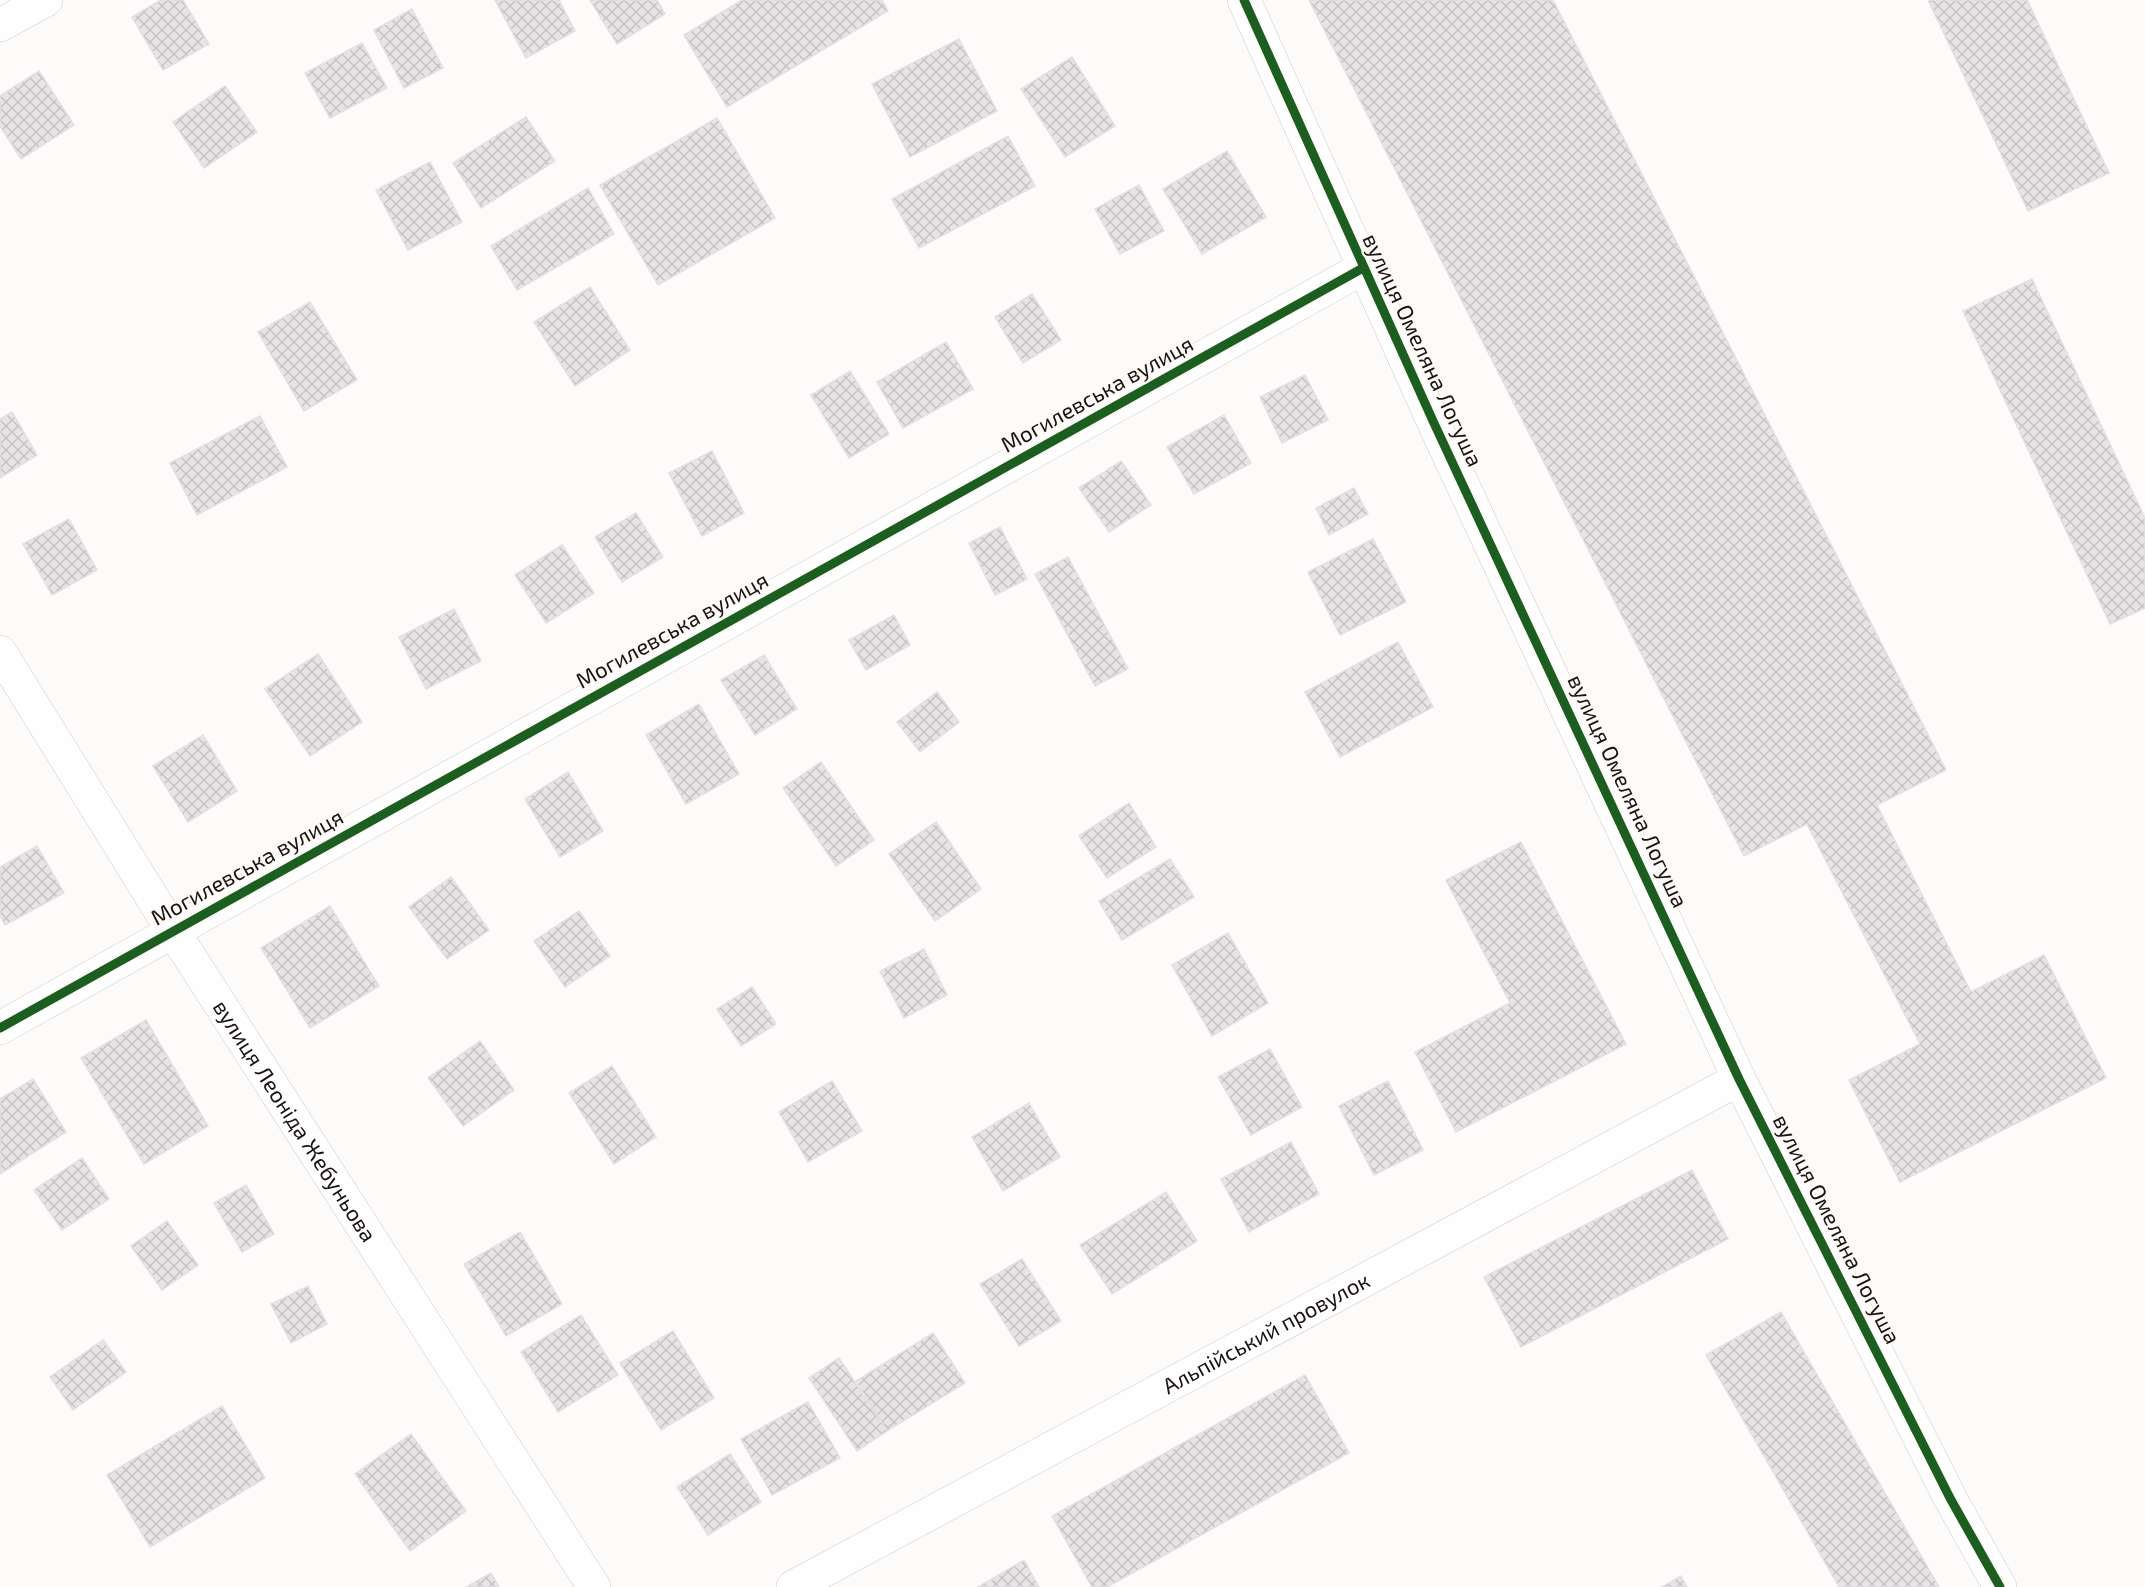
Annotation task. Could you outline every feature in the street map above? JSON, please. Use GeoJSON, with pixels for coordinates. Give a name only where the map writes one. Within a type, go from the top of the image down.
{"type":"FeatureCollection","features":[{"type":"Feature","properties":{"kind":"street"},"geometry":{"type":"LineString","coordinates":[[0,25],[46,0]]}},
{"type":"Feature","properties":{"kind":"street","name":"вулиця Омеляна Логуша"},"geometry":{"type":"LineString","coordinates":[[1244,0],[1363,268],[1739,1079],[1950,1498],[2000,1587]]}},
{"type":"Feature","properties":{"kind":"street","name":"Могилевська вулиця"},"geometry":{"type":"LineString","coordinates":[[0,1028],[1363,268]]}},
{"type":"Feature","properties":{"kind":"street","name":"вулиця Леоніда Жебуньова"},"geometry":{"type":"LineString","coordinates":[[0,651],[173,931],[594,1587]]}},
{"type":"Feature","properties":{"kind":"street","name":"Альпійський провулок"},"geometry":{"type":"LineString","coordinates":[[793,1587],[1739,1079]]}},
{"type":"Feature","properties":{"kind":"building"},"geometry":{"type":"Polygon","coordinates":[[[161,0],[183,0],[209,44],[163,70],[132,17],[161,0]]]}},
{"type":"Feature","properties":{"kind":"building"},"geometry":{"type":"Polygon","coordinates":[[[495,0],[559,0],[575,31],[526,58],[495,0]]]}},
{"type":"Feature","properties":{"kind":"building"},"geometry":{"type":"Polygon","coordinates":[[[590,0],[657,0],[665,14],[617,44],[590,0]]]}},
{"type":"Feature","properties":{"kind":"building"},"geometry":{"type":"Polygon","coordinates":[[[742,0],[882,0],[888,11],[727,107],[684,35],[742,0]]]}},
{"type":"Feature","properties":{"kind":"building"},"geometry":{"type":"Polygon","coordinates":[[[1309,0],[1553,0],[1946,770],[1877,805],[1971,992],[2044,955],[2106,1078],[1900,1182],[1849,1080],[1920,1044],[1807,824],[1744,856],[1309,0]]]}},
{"type":"Feature","properties":{"kind":"building"},"geometry":{"type":"Polygon","coordinates":[[[1928,0],[2027,0],[2109,173],[2028,211],[1928,0]]]}},
{"type":"Feature","properties":{"kind":"building"},"geometry":{"type":"Polygon","coordinates":[[[412,9],[443,68],[404,88],[374,30],[412,9]]]}},
{"type":"Feature","properties":{"kind":"building"},"geometry":{"type":"Polygon","coordinates":[[[959,39],[997,111],[910,157],[872,84],[959,39]]]}},
{"type":"Feature","properties":{"kind":"building"},"geometry":{"type":"Polygon","coordinates":[[[362,43],[387,88],[330,118],[305,73],[362,43]]]}},
{"type":"Feature","properties":{"kind":"building"},"geometry":{"type":"Polygon","coordinates":[[[1072,57],[1115,126],[1065,157],[1021,89],[1072,57]]]}},
{"type":"Feature","properties":{"kind":"building"},"geometry":{"type":"Polygon","coordinates":[[[39,71],[74,125],[21,159],[0,126],[0,96],[39,71]]]}},
{"type":"Feature","properties":{"kind":"building"},"geometry":{"type":"Polygon","coordinates":[[[225,86],[257,132],[204,168],[173,122],[225,86]]]}},
{"type":"Feature","properties":{"kind":"building"},"geometry":{"type":"Polygon","coordinates":[[[526,117],[555,161],[481,208],[453,163],[526,117]]]}},
{"type":"Feature","properties":{"kind":"building"},"geometry":{"type":"Polygon","coordinates":[[[717,118],[775,218],[658,285],[600,185],[717,118]]]}},
{"type":"Feature","properties":{"kind":"building"},"geometry":{"type":"Polygon","coordinates":[[[1008,136],[1035,186],[919,248],[892,199],[1008,136]]]}},
{"type":"Feature","properties":{"kind":"building"},"geometry":{"type":"Polygon","coordinates":[[[1227,151],[1266,217],[1202,254],[1163,189],[1227,151]]]}},
{"type":"Feature","properties":{"kind":"building"},"geometry":{"type":"Polygon","coordinates":[[[430,162],[462,222],[408,250],[376,190],[430,162]]]}},
{"type":"Feature","properties":{"kind":"building"},"geometry":{"type":"Polygon","coordinates":[[[1139,185],[1164,231],[1120,254],[1095,209],[1139,185]]]}},
{"type":"Feature","properties":{"kind":"building"},"geometry":{"type":"Polygon","coordinates":[[[588,188],[614,234],[517,290],[491,246],[588,188]]]}},
{"type":"Feature","properties":{"kind":"building"},"geometry":{"type":"Polygon","coordinates":[[[2032,279],[2145,518],[2145,608],[2110,624],[1963,311],[2032,279]]]}},
{"type":"Feature","properties":{"kind":"building"},"geometry":{"type":"Polygon","coordinates":[[[590,287],[630,350],[575,386],[534,322],[590,287]]]}},
{"type":"Feature","properties":{"kind":"building"},"geometry":{"type":"Polygon","coordinates":[[[1032,294],[1061,340],[1023,363],[995,317],[1032,294]]]}},
{"type":"Feature","properties":{"kind":"building"},"geometry":{"type":"Polygon","coordinates":[[[310,302],[357,380],[304,411],[258,332],[310,302]]]}},
{"type":"Feature","properties":{"kind":"building"},"geometry":{"type":"Polygon","coordinates":[[[946,342],[973,389],[903,428],[877,382],[946,342]]]}},
{"type":"Feature","properties":{"kind":"building"},"geometry":{"type":"Polygon","coordinates":[[[850,371],[889,434],[849,458],[811,395],[850,371]]]}},
{"type":"Feature","properties":{"kind":"building"},"geometry":{"type":"Polygon","coordinates":[[[1305,375],[1328,420],[1282,443],[1260,397],[1305,375]]]}},
{"type":"Feature","properties":{"kind":"building"},"geometry":{"type":"Polygon","coordinates":[[[12,412],[37,455],[0,478],[0,419],[12,412]]]}},
{"type":"Feature","properties":{"kind":"building"},"geometry":{"type":"Polygon","coordinates":[[[1224,415],[1251,463],[1194,494],[1167,447],[1224,415]]]}},
{"type":"Feature","properties":{"kind":"building"},"geometry":{"type":"Polygon","coordinates":[[[260,416],[287,467],[197,515],[170,463],[260,416]]]}},
{"type":"Feature","properties":{"kind":"building"},"geometry":{"type":"Polygon","coordinates":[[[712,451],[744,513],[702,536],[669,473],[712,451]]]}},
{"type":"Feature","properties":{"kind":"building"},"geometry":{"type":"Polygon","coordinates":[[[1121,461],[1151,505],[1109,532],[1079,488],[1121,461]]]}},
{"type":"Feature","properties":{"kind":"building"},"geometry":{"type":"Polygon","coordinates":[[[1354,488],[1368,514],[1329,535],[1316,508],[1354,488]]]}},
{"type":"Feature","properties":{"kind":"building"},"geometry":{"type":"Polygon","coordinates":[[[636,513],[663,557],[622,582],[595,537],[636,513]]]}},
{"type":"Feature","properties":{"kind":"building"},"geometry":{"type":"Polygon","coordinates":[[[69,519],[97,570],[52,595],[23,544],[69,519]]]}},
{"type":"Feature","properties":{"kind":"building"},"geometry":{"type":"Polygon","coordinates":[[[1000,527],[1027,579],[995,595],[969,543],[1000,527]]]}},
{"type":"Feature","properties":{"kind":"building"},"geometry":{"type":"Polygon","coordinates":[[[1373,539],[1406,602],[1340,635],[1308,572],[1373,539]]]}},
{"type":"Feature","properties":{"kind":"building"},"geometry":{"type":"Polygon","coordinates":[[[562,545],[594,593],[546,623],[515,575],[562,545]]]}},
{"type":"Feature","properties":{"kind":"building"},"geometry":{"type":"Polygon","coordinates":[[[1068,557],[1128,669],[1095,686],[1035,574],[1068,557]]]}},
{"type":"Feature","properties":{"kind":"building"},"geometry":{"type":"Polygon","coordinates":[[[454,609],[481,661],[426,689],[399,637],[454,609]]]}},
{"type":"Feature","properties":{"kind":"building"},"geometry":{"type":"Polygon","coordinates":[[[894,615],[910,645],[866,670],[849,640],[894,615]]]}},
{"type":"Feature","properties":{"kind":"building"},"geometry":{"type":"Polygon","coordinates":[[[1398,642],[1433,707],[1340,757],[1305,692],[1398,642]]]}},
{"type":"Feature","properties":{"kind":"building"},"geometry":{"type":"Polygon","coordinates":[[[318,654],[362,722],[310,756],[265,689],[318,654]]]}},
{"type":"Feature","properties":{"kind":"building"},"geometry":{"type":"Polygon","coordinates":[[[764,655],[797,709],[755,735],[721,680],[764,655]]]}},
{"type":"Feature","properties":{"kind":"building"},"geometry":{"type":"Polygon","coordinates":[[[937,692],[959,722],[920,752],[897,722],[937,692]]]}},
{"type":"Feature","properties":{"kind":"building"},"geometry":{"type":"Polygon","coordinates":[[[699,704],[739,774],[686,804],[646,735],[699,704]]]}},
{"type":"Feature","properties":{"kind":"building"},"geometry":{"type":"Polygon","coordinates":[[[203,735],[237,791],[188,822],[153,766],[203,735]]]}},
{"type":"Feature","properties":{"kind":"building"},"geometry":{"type":"Polygon","coordinates":[[[821,762],[874,840],[836,866],[783,788],[821,762]]]}},
{"type":"Feature","properties":{"kind":"building"},"geometry":{"type":"Polygon","coordinates":[[[568,772],[603,831],[560,857],[525,799],[568,772]]]}},
{"type":"Feature","properties":{"kind":"building"},"geometry":{"type":"Polygon","coordinates":[[[1129,803],[1156,847],[1107,878],[1079,836],[1129,803]]]}},
{"type":"Feature","properties":{"kind":"building"},"geometry":{"type":"Polygon","coordinates":[[[936,822],[981,889],[935,921],[889,854],[936,822]]]}},
{"type":"Feature","properties":{"kind":"building"},"geometry":{"type":"Polygon","coordinates":[[[1521,842],[1626,1044],[1456,1132],[1415,1052],[1510,1003],[1446,880],[1521,842]]]}},
{"type":"Feature","properties":{"kind":"building"},"geometry":{"type":"Polygon","coordinates":[[[37,846],[64,893],[5,925],[0,916],[0,867],[37,846]]]}},
{"type":"Feature","properties":{"kind":"building"},"geometry":{"type":"Polygon","coordinates":[[[1170,859],[1194,897],[1122,940],[1099,901],[1170,859]]]}},
{"type":"Feature","properties":{"kind":"building"},"geometry":{"type":"Polygon","coordinates":[[[451,877],[489,930],[447,959],[409,907],[451,877]]]}},
{"type":"Feature","properties":{"kind":"building"},"geometry":{"type":"Polygon","coordinates":[[[330,906],[379,986],[310,1028],[261,948],[330,906]]]}},
{"type":"Feature","properties":{"kind":"building"},"geometry":{"type":"Polygon","coordinates":[[[579,911],[610,956],[565,987],[534,941],[579,911]]]}},
{"type":"Feature","properties":{"kind":"building"},"geometry":{"type":"Polygon","coordinates":[[[1228,933],[1268,1003],[1212,1036],[1172,965],[1228,933]]]}},
{"type":"Feature","properties":{"kind":"building"},"geometry":{"type":"Polygon","coordinates":[[[924,949],[947,995],[904,1018],[880,971],[924,949]]]}},
{"type":"Feature","properties":{"kind":"building"},"geometry":{"type":"Polygon","coordinates":[[[752,987],[776,1024],[741,1046],[717,1009],[752,987]]]}},
{"type":"Feature","properties":{"kind":"building"},"geometry":{"type":"Polygon","coordinates":[[[146,1020],[208,1126],[144,1164],[81,1058],[146,1020]]]}},
{"type":"Feature","properties":{"kind":"building"},"geometry":{"type":"Polygon","coordinates":[[[480,1041],[514,1090],[463,1126],[428,1078],[480,1041]]]}},
{"type":"Feature","properties":{"kind":"building"},"geometry":{"type":"Polygon","coordinates":[[[1270,1049],[1302,1107],[1251,1135],[1218,1077],[1270,1049]]]}},
{"type":"Feature","properties":{"kind":"building"},"geometry":{"type":"Polygon","coordinates":[[[612,1066],[656,1137],[614,1164],[569,1093],[612,1066]]]}},
{"type":"Feature","properties":{"kind":"building"},"geometry":{"type":"Polygon","coordinates":[[[33,1079],[66,1132],[0,1174],[0,1099],[33,1079]]]}},
{"type":"Feature","properties":{"kind":"building"},"geometry":{"type":"Polygon","coordinates":[[[832,1081],[862,1131],[808,1162],[779,1112],[832,1081]]]}},
{"type":"Feature","properties":{"kind":"building"},"geometry":{"type":"Polygon","coordinates":[[[1388,1081],[1423,1150],[1374,1175],[1339,1106],[1388,1081]]]}},
{"type":"Feature","properties":{"kind":"building"},"geometry":{"type":"Polygon","coordinates":[[[1029,1103],[1060,1157],[1003,1191],[972,1137],[1029,1103]]]}},
{"type":"Feature","properties":{"kind":"building"},"geometry":{"type":"Polygon","coordinates":[[[1291,1142],[1319,1194],[1249,1232],[1221,1179],[1291,1142]]]}},
{"type":"Feature","properties":{"kind":"building"},"geometry":{"type":"Polygon","coordinates":[[[82,1158],[109,1199],[62,1230],[34,1190],[82,1158]]]}},
{"type":"Feature","properties":{"kind":"building"},"geometry":{"type":"Polygon","coordinates":[[[1692,1170],[1728,1239],[1521,1347],[1484,1277],[1692,1170]]]}},
{"type":"Feature","properties":{"kind":"building"},"geometry":{"type":"Polygon","coordinates":[[[246,1185],[274,1234],[242,1252],[214,1203],[246,1185]]]}},
{"type":"Feature","properties":{"kind":"building"},"geometry":{"type":"Polygon","coordinates":[[[1166,1192],[1197,1241],[1112,1294],[1080,1245],[1166,1192]]]}},
{"type":"Feature","properties":{"kind":"building"},"geometry":{"type":"Polygon","coordinates":[[[167,1221],[198,1265],[162,1290],[131,1246],[167,1221]]]}},
{"type":"Feature","properties":{"kind":"building"},"geometry":{"type":"Polygon","coordinates":[[[520,1232],[562,1304],[506,1336],[464,1264],[520,1232]]]}},
{"type":"Feature","properties":{"kind":"building"},"geometry":{"type":"Polygon","coordinates":[[[1022,1259],[1061,1321],[1019,1346],[980,1284],[1022,1259]]]}},
{"type":"Feature","properties":{"kind":"building"},"geometry":{"type":"Polygon","coordinates":[[[308,1286],[327,1324],[291,1343],[271,1304],[308,1286]]]}},
{"type":"Feature","properties":{"kind":"building"},"geometry":{"type":"Polygon","coordinates":[[[1781,1312],[1939,1587],[1839,1587],[1706,1355],[1781,1312]]]}},
{"type":"Feature","properties":{"kind":"building"},"geometry":{"type":"Polygon","coordinates":[[[581,1315],[618,1375],[558,1412],[521,1352],[581,1315]]]}},
{"type":"Feature","properties":{"kind":"building"},"geometry":{"type":"Polygon","coordinates":[[[673,1331],[714,1398],[661,1430],[620,1363],[673,1331]]]}},
{"type":"Feature","properties":{"kind":"building"},"geometry":{"type":"Polygon","coordinates":[[[933,1333],[965,1383],[887,1431],[856,1381],[933,1333]]]}},
{"type":"Feature","properties":{"kind":"building"},"geometry":{"type":"Polygon","coordinates":[[[103,1340],[126,1372],[73,1410],[50,1377],[103,1340]]]}},
{"type":"Feature","properties":{"kind":"building"},"geometry":{"type":"Polygon","coordinates":[[[839,1358],[887,1431],[857,1451],[809,1378],[839,1358]]]}},
{"type":"Feature","properties":{"kind":"building"},"geometry":{"type":"Polygon","coordinates":[[[1305,1375],[1349,1453],[1107,1587],[1092,1587],[1052,1516],[1305,1375]]]}},
{"type":"Feature","properties":{"kind":"building"},"geometry":{"type":"Polygon","coordinates":[[[808,1402],[840,1458],[772,1495],[741,1439],[808,1402]]]}},
{"type":"Feature","properties":{"kind":"building"},"geometry":{"type":"Polygon","coordinates":[[[222,1406],[265,1478],[150,1547],[107,1475],[222,1406]]]}},
{"type":"Feature","properties":{"kind":"building"},"geometry":{"type":"Polygon","coordinates":[[[411,1434],[466,1511],[410,1551],[355,1474],[411,1434]]]}},
{"type":"Feature","properties":{"kind":"building"},"geometry":{"type":"Polygon","coordinates":[[[730,1454],[761,1502],[708,1535],[677,1487],[730,1454]]]}},
{"type":"Feature","properties":{"kind":"building"},"geometry":{"type":"Polygon","coordinates":[[[1024,1560],[1039,1587],[978,1587],[1024,1560]]]}},
{"type":"Feature","properties":{"kind":"building"},"geometry":{"type":"Polygon","coordinates":[[[491,1573],[499,1587],[466,1587],[491,1573]]]}},
{"type":"Feature","properties":{"kind":"building"},"geometry":{"type":"Polygon","coordinates":[[[1681,1576],[1687,1587],[1662,1587],[1681,1576]]]}},
{"type":"Feature","properties":{"kind":"cycle path"},"geometry":{"type":"LineString","coordinates":[[1244,0],[1433,421],[1739,1079],[1950,1498],[2000,1587]]}},
{"type":"Feature","properties":{"kind":"cycle path"},"geometry":{"type":"LineString","coordinates":[[0,1028],[1363,268]]}}]}
